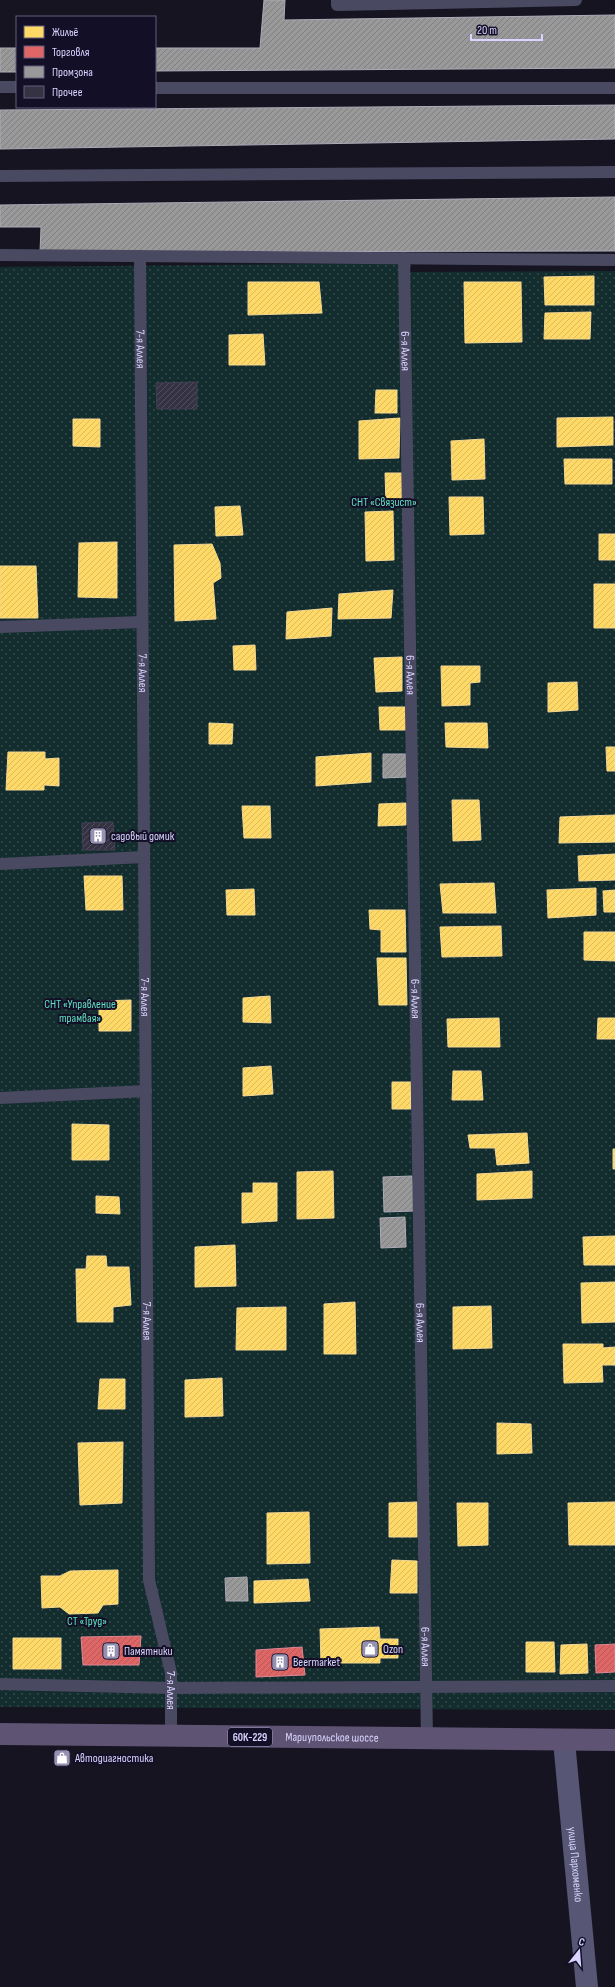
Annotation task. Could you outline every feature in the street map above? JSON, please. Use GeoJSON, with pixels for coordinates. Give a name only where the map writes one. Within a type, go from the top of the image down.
{"type":"FeatureCollection","features":[{"type":"Feature","properties":{"kind":"main road","name":"Мариупольское шоссе"},"geometry":{"type":"LineString","coordinates":[[0,1734],[564,1741],[615,1740]]}},
{"type":"Feature","properties":{"kind":"street","name":"улица Пархоменко"},"geometry":{"type":"LineString","coordinates":[[564,1741],[587,1987]]}},
{"type":"Feature","properties":{"kind":"lane"},"geometry":{"type":"LineString","coordinates":[[337,0],[337,5],[576,0]]}},
{"type":"Feature","properties":{"kind":"lane"},"geometry":{"type":"LineString","coordinates":[[0,87],[16,87]]}},
{"type":"Feature","properties":{"kind":"lane"},"geometry":{"type":"LineString","coordinates":[[156,88],[615,88]]}},
{"type":"Feature","properties":{"kind":"lane"},"geometry":{"type":"LineString","coordinates":[[0,176],[615,172]]}},
{"type":"Feature","properties":{"kind":"lane"},"geometry":{"type":"LineString","coordinates":[[0,255],[615,260]]}},
{"type":"Feature","properties":{"kind":"lane","name":"7-я Аллея"},"geometry":{"type":"LineString","coordinates":[[140,256],[149,1580],[171,1673],[171,1736]]}},
{"type":"Feature","properties":{"kind":"lane","name":"6-я Аллея"},"geometry":{"type":"LineString","coordinates":[[404,258],[427,1739]]}},
{"type":"Feature","properties":{"kind":"lane"},"geometry":{"type":"LineString","coordinates":[[0,627],[142,622]]}},
{"type":"Feature","properties":{"kind":"lane"},"geometry":{"type":"LineString","coordinates":[[0,864],[144,857]]}},
{"type":"Feature","properties":{"kind":"lane"},"geometry":{"type":"LineString","coordinates":[[0,1098],[146,1091]]}},
{"type":"Feature","properties":{"kind":"lane"},"geometry":{"type":"LineString","coordinates":[[0,1684],[171,1688],[615,1686]]}},
{"type":"Feature","properties":{"kind":"green space","name":"СНТ «Связист»"},"geometry":{"type":"Polygon","coordinates":[[[411,263],[410,272],[615,271],[615,1710],[0,1707],[0,267],[411,263]]]}},
{"type":"Feature","properties":{"kind":"building: Жильё"},"geometry":{"type":"Polygon","coordinates":[[[594,276],[594,305],[545,305],[544,277],[594,276]]]}},
{"type":"Feature","properties":{"kind":"building: Жильё"},"geometry":{"type":"Polygon","coordinates":[[[248,282],[319,282],[322,313],[248,315],[248,282]]]}},
{"type":"Feature","properties":{"kind":"building: Жильё"},"geometry":{"type":"Polygon","coordinates":[[[464,282],[521,282],[522,342],[465,343],[464,282]]]}},
{"type":"Feature","properties":{"kind":"building: Жильё"},"geometry":{"type":"Polygon","coordinates":[[[591,312],[590,339],[544,339],[545,313],[591,312]]]}},
{"type":"Feature","properties":{"kind":"building: Жильё"},"geometry":{"type":"Polygon","coordinates":[[[263,334],[265,365],[229,365],[229,335],[263,334]]]}},
{"type":"Feature","properties":{"kind":"building: Жильё"},"geometry":{"type":"Polygon","coordinates":[[[376,390],[397,390],[397,413],[375,413],[376,390]]]}},
{"type":"Feature","properties":{"kind":"building: Жильё"},"geometry":{"type":"Polygon","coordinates":[[[613,417],[613,445],[557,447],[557,418],[613,417]]]}},
{"type":"Feature","properties":{"kind":"building: Жильё"},"geometry":{"type":"Polygon","coordinates":[[[400,418],[399,458],[359,459],[359,421],[400,418]]]}},
{"type":"Feature","properties":{"kind":"building: Жильё"},"geometry":{"type":"Polygon","coordinates":[[[73,419],[100,419],[100,447],[73,446],[73,419]]]}},
{"type":"Feature","properties":{"kind":"building: Жильё"},"geometry":{"type":"Polygon","coordinates":[[[484,439],[485,479],[452,480],[451,441],[484,439]]]}},
{"type":"Feature","properties":{"kind":"building: Жильё"},"geometry":{"type":"Polygon","coordinates":[[[564,459],[612,459],[612,484],[565,484],[564,459]]]}},
{"type":"Feature","properties":{"kind":"building: Жильё"},"geometry":{"type":"Polygon","coordinates":[[[385,473],[402,473],[402,504],[386,504],[385,473]]]}},
{"type":"Feature","properties":{"kind":"building: Жильё"},"geometry":{"type":"Polygon","coordinates":[[[449,497],[483,497],[484,534],[450,535],[449,497]]]}},
{"type":"Feature","properties":{"kind":"building: Жильё"},"geometry":{"type":"Polygon","coordinates":[[[240,506],[243,535],[216,536],[215,507],[240,506]]]}},
{"type":"Feature","properties":{"kind":"building: Жильё"},"geometry":{"type":"Polygon","coordinates":[[[393,511],[394,560],[366,561],[365,512],[393,511]]]}},
{"type":"Feature","properties":{"kind":"building: Жильё"},"geometry":{"type":"Polygon","coordinates":[[[599,534],[615,534],[615,560],[599,560],[599,534]]]}},
{"type":"Feature","properties":{"kind":"building: Жильё"},"geometry":{"type":"Polygon","coordinates":[[[117,542],[117,598],[78,597],[79,543],[117,542]]]}},
{"type":"Feature","properties":{"kind":"building: Жильё"},"geometry":{"type":"Polygon","coordinates":[[[212,544],[220,563],[221,578],[213,583],[216,619],[175,621],[174,545],[212,544]]]}},
{"type":"Feature","properties":{"kind":"building: Жильё"},"geometry":{"type":"Polygon","coordinates":[[[0,566],[36,566],[38,618],[0,618],[0,566]]]}},
{"type":"Feature","properties":{"kind":"building: Жильё"},"geometry":{"type":"Polygon","coordinates":[[[594,584],[615,584],[615,628],[594,628],[594,584]]]}},
{"type":"Feature","properties":{"kind":"building: Жильё"},"geometry":{"type":"Polygon","coordinates":[[[393,590],[391,618],[338,619],[339,594],[393,590]]]}},
{"type":"Feature","properties":{"kind":"building: Жильё"},"geometry":{"type":"Polygon","coordinates":[[[332,608],[331,636],[286,639],[287,612],[332,608]]]}},
{"type":"Feature","properties":{"kind":"building: Жильё"},"geometry":{"type":"Polygon","coordinates":[[[255,645],[256,670],[234,670],[233,646],[255,645]]]}},
{"type":"Feature","properties":{"kind":"building: Жильё"},"geometry":{"type":"Polygon","coordinates":[[[402,657],[402,691],[376,692],[374,658],[402,657]]]}},
{"type":"Feature","properties":{"kind":"building: Жильё"},"geometry":{"type":"Polygon","coordinates":[[[441,666],[480,666],[480,682],[470,683],[470,705],[442,706],[441,666]]]}},
{"type":"Feature","properties":{"kind":"building: Жильё"},"geometry":{"type":"Polygon","coordinates":[[[577,682],[578,710],[548,712],[548,683],[577,682]]]}},
{"type":"Feature","properties":{"kind":"building: Жильё"},"geometry":{"type":"Polygon","coordinates":[[[379,707],[406,707],[407,730],[380,730],[379,707]]]}},
{"type":"Feature","properties":{"kind":"building: Жильё"},"geometry":{"type":"Polygon","coordinates":[[[209,723],[233,724],[232,744],[209,744],[209,723]]]}},
{"type":"Feature","properties":{"kind":"building: Жильё"},"geometry":{"type":"Polygon","coordinates":[[[445,723],[487,723],[488,748],[446,747],[445,723]]]}},
{"type":"Feature","properties":{"kind":"building: Жильё"},"geometry":{"type":"Polygon","coordinates":[[[606,747],[615,747],[615,771],[607,771],[606,747]]]}},
{"type":"Feature","properties":{"kind":"building: Жильё"},"geometry":{"type":"Polygon","coordinates":[[[8,752],[45,752],[45,759],[59,758],[59,786],[44,785],[44,790],[6,790],[8,752]]]}},
{"type":"Feature","properties":{"kind":"building: Жильё"},"geometry":{"type":"Polygon","coordinates":[[[371,753],[371,782],[316,786],[316,757],[371,753]]]}},
{"type":"Feature","properties":{"kind":"building: Жильё"},"geometry":{"type":"Polygon","coordinates":[[[452,800],[479,800],[481,840],[453,841],[452,800]]]}},
{"type":"Feature","properties":{"kind":"building: Жильё"},"geometry":{"type":"Polygon","coordinates":[[[406,803],[406,825],[378,826],[379,804],[406,803]]]}},
{"type":"Feature","properties":{"kind":"building: Жильё"},"geometry":{"type":"Polygon","coordinates":[[[242,806],[270,806],[271,838],[244,838],[242,806]]]}},
{"type":"Feature","properties":{"kind":"building: Жильё"},"geometry":{"type":"Polygon","coordinates":[[[615,815],[615,842],[559,843],[560,817],[615,815]]]}},
{"type":"Feature","properties":{"kind":"building: Жильё"},"geometry":{"type":"Polygon","coordinates":[[[615,854],[615,880],[579,881],[578,856],[615,854]]]}},
{"type":"Feature","properties":{"kind":"building: Жильё"},"geometry":{"type":"Polygon","coordinates":[[[84,876],[122,876],[123,910],[86,910],[84,876]]]}},
{"type":"Feature","properties":{"kind":"building: Жильё"},"geometry":{"type":"Polygon","coordinates":[[[494,883],[496,913],[443,913],[440,884],[494,883]]]}},
{"type":"Feature","properties":{"kind":"building: Жильё"},"geometry":{"type":"Polygon","coordinates":[[[596,888],[596,915],[548,918],[547,890],[596,888]]]}},
{"type":"Feature","properties":{"kind":"building: Жильё"},"geometry":{"type":"Polygon","coordinates":[[[254,889],[255,915],[227,915],[226,890],[254,889]]]}},
{"type":"Feature","properties":{"kind":"building: Жильё"},"geometry":{"type":"Polygon","coordinates":[[[615,890],[615,912],[604,912],[603,891],[615,890]]]}},
{"type":"Feature","properties":{"kind":"building: Жильё"},"geometry":{"type":"Polygon","coordinates":[[[369,910],[405,910],[406,952],[381,952],[381,930],[370,929],[369,910]]]}},
{"type":"Feature","properties":{"kind":"building: Жильё"},"geometry":{"type":"Polygon","coordinates":[[[501,926],[502,956],[442,957],[440,927],[501,926]]]}},
{"type":"Feature","properties":{"kind":"building: Жильё"},"geometry":{"type":"Polygon","coordinates":[[[584,932],[615,932],[615,961],[584,960],[584,932]]]}},
{"type":"Feature","properties":{"kind":"building: Жильё"},"geometry":{"type":"Polygon","coordinates":[[[377,958],[406,958],[407,1005],[379,1005],[377,958]]]}},
{"type":"Feature","properties":{"kind":"building: Жильё"},"geometry":{"type":"Polygon","coordinates":[[[270,996],[271,1023],[243,1022],[243,998],[270,996]]]}},
{"type":"Feature","properties":{"kind":"building: Жильё"},"geometry":{"type":"Polygon","coordinates":[[[131,1000],[131,1031],[99,1031],[99,1001],[131,1000]]]}},
{"type":"Feature","properties":{"kind":"building: Жильё"},"geometry":{"type":"Polygon","coordinates":[[[499,1018],[500,1047],[448,1047],[447,1019],[499,1018]]]}},
{"type":"Feature","properties":{"kind":"building: Жильё"},"geometry":{"type":"Polygon","coordinates":[[[598,1018],[615,1018],[615,1039],[597,1039],[598,1018]]]}},
{"type":"Feature","properties":{"kind":"building: Жильё"},"geometry":{"type":"Polygon","coordinates":[[[271,1066],[273,1094],[243,1096],[243,1068],[271,1066]]]}},
{"type":"Feature","properties":{"kind":"building: Жильё"},"geometry":{"type":"Polygon","coordinates":[[[453,1071],[481,1071],[483,1100],[452,1100],[453,1071]]]}},
{"type":"Feature","properties":{"kind":"building: Жильё"},"geometry":{"type":"Polygon","coordinates":[[[392,1082],[411,1082],[411,1109],[392,1109],[392,1082]]]}},
{"type":"Feature","properties":{"kind":"building: Жильё"},"geometry":{"type":"Polygon","coordinates":[[[72,1124],[109,1125],[109,1160],[72,1160],[72,1124]]]}},
{"type":"Feature","properties":{"kind":"building: Жильё"},"geometry":{"type":"Polygon","coordinates":[[[527,1133],[529,1163],[497,1165],[495,1148],[470,1148],[468,1135],[527,1133]]]}},
{"type":"Feature","properties":{"kind":"building: Жильё"},"geometry":{"type":"Polygon","coordinates":[[[613,1149],[615,1149],[615,1169],[613,1169],[613,1149]]]}},
{"type":"Feature","properties":{"kind":"building: Жильё"},"geometry":{"type":"Polygon","coordinates":[[[333,1171],[334,1218],[297,1219],[297,1172],[333,1171]]]}},
{"type":"Feature","properties":{"kind":"building: Жильё"},"geometry":{"type":"Polygon","coordinates":[[[532,1171],[532,1198],[477,1200],[477,1174],[532,1171]]]}},
{"type":"Feature","properties":{"kind":"building: Жильё"},"geometry":{"type":"Polygon","coordinates":[[[253,1183],[277,1183],[277,1221],[242,1223],[242,1193],[253,1193],[253,1183]]]}},
{"type":"Feature","properties":{"kind":"building: Жильё"},"geometry":{"type":"Polygon","coordinates":[[[96,1196],[119,1197],[120,1214],[96,1213],[96,1196]]]}},
{"type":"Feature","properties":{"kind":"building: Жильё"},"geometry":{"type":"Polygon","coordinates":[[[615,1236],[615,1265],[584,1265],[583,1237],[615,1236]]]}},
{"type":"Feature","properties":{"kind":"building: Жильё"},"geometry":{"type":"Polygon","coordinates":[[[235,1245],[236,1286],[195,1287],[195,1247],[235,1245]]]}},
{"type":"Feature","properties":{"kind":"building: Жильё"},"geometry":{"type":"Polygon","coordinates":[[[87,1256],[106,1256],[107,1267],[129,1267],[131,1305],[113,1307],[113,1322],[77,1322],[76,1269],[86,1269],[87,1256]]]}},
{"type":"Feature","properties":{"kind":"building: Жильё"},"geometry":{"type":"Polygon","coordinates":[[[615,1282],[615,1322],[582,1323],[581,1283],[615,1282]]]}},
{"type":"Feature","properties":{"kind":"building: Жильё"},"geometry":{"type":"Polygon","coordinates":[[[355,1302],[356,1354],[324,1354],[324,1304],[355,1302]]]}},
{"type":"Feature","properties":{"kind":"building: Жильё"},"geometry":{"type":"Polygon","coordinates":[[[491,1306],[492,1348],[453,1349],[453,1307],[491,1306]]]}},
{"type":"Feature","properties":{"kind":"building: Жильё"},"geometry":{"type":"Polygon","coordinates":[[[286,1307],[286,1350],[236,1350],[237,1308],[286,1307]]]}},
{"type":"Feature","properties":{"kind":"building: Жильё"},"geometry":{"type":"Polygon","coordinates":[[[563,1344],[603,1344],[603,1348],[615,1347],[615,1365],[602,1365],[603,1382],[564,1383],[563,1344]]]}},
{"type":"Feature","properties":{"kind":"building: Жильё"},"geometry":{"type":"Polygon","coordinates":[[[222,1378],[223,1416],[185,1417],[185,1380],[222,1378]]]}},
{"type":"Feature","properties":{"kind":"building: Жильё"},"geometry":{"type":"Polygon","coordinates":[[[100,1379],[125,1379],[125,1409],[98,1409],[100,1379]]]}},
{"type":"Feature","properties":{"kind":"building: Жильё"},"geometry":{"type":"Polygon","coordinates":[[[497,1423],[531,1424],[532,1453],[497,1454],[497,1423]]]}},
{"type":"Feature","properties":{"kind":"building: Жильё"},"geometry":{"type":"Polygon","coordinates":[[[123,1442],[122,1503],[80,1505],[78,1443],[123,1442]]]}},
{"type":"Feature","properties":{"kind":"building: Жильё"},"geometry":{"type":"Polygon","coordinates":[[[417,1502],[417,1537],[389,1537],[389,1503],[417,1502]]]}},
{"type":"Feature","properties":{"kind":"building: Жильё"},"geometry":{"type":"Polygon","coordinates":[[[615,1502],[615,1545],[569,1545],[568,1503],[615,1502]]]}},
{"type":"Feature","properties":{"kind":"building: Жильё"},"geometry":{"type":"Polygon","coordinates":[[[457,1503],[488,1503],[488,1545],[458,1546],[457,1503]]]}},
{"type":"Feature","properties":{"kind":"building: Жильё"},"geometry":{"type":"Polygon","coordinates":[[[309,1512],[310,1563],[267,1564],[267,1513],[309,1512]]]}},
{"type":"Feature","properties":{"kind":"building: Жильё"},"geometry":{"type":"Polygon","coordinates":[[[392,1560],[417,1561],[417,1593],[390,1593],[392,1560]]]}},
{"type":"Feature","properties":{"kind":"building: Жильё"},"geometry":{"type":"Polygon","coordinates":[[[118,1570],[118,1604],[103,1605],[98,1613],[69,1614],[60,1607],[42,1608],[41,1576],[60,1576],[70,1571],[118,1570]]]}},
{"type":"Feature","properties":{"kind":"building: Жильё"},"geometry":{"type":"Polygon","coordinates":[[[308,1579],[310,1601],[254,1603],[254,1581],[308,1579]]]}},
{"type":"Feature","properties":{"kind":"building: Жильё"},"geometry":{"type":"Polygon","coordinates":[[[379,1627],[380,1639],[398,1639],[398,1658],[380,1658],[380,1663],[321,1663],[320,1629],[379,1627]]]}},
{"type":"Feature","properties":{"kind":"building: Жильё"},"geometry":{"type":"Polygon","coordinates":[[[13,1638],[61,1638],[61,1669],[13,1669],[13,1638]]]}},
{"type":"Feature","properties":{"kind":"building: Жильё"},"geometry":{"type":"Polygon","coordinates":[[[526,1642],[554,1642],[555,1672],[526,1672],[526,1642]]]}},
{"type":"Feature","properties":{"kind":"building: Жильё"},"geometry":{"type":"Polygon","coordinates":[[[587,1644],[588,1673],[560,1674],[561,1645],[587,1644]]]}},
{"type":"Feature","properties":{"kind":"building: Торговля","name":"Памятники"},"geometry":{"type":"Polygon","coordinates":[[[141,1636],[139,1665],[83,1665],[81,1637],[141,1636]]]}},
{"type":"Feature","properties":{"kind":"building: Торговля"},"geometry":{"type":"Polygon","coordinates":[[[615,1644],[615,1672],[596,1673],[595,1645],[615,1644]]]}},
{"type":"Feature","properties":{"kind":"building: Торговля","name":"Beermarket"},"geometry":{"type":"Polygon","coordinates":[[[302,1647],[305,1675],[256,1677],[256,1650],[302,1647]]]}},
{"type":"Feature","properties":{"kind":"building: Промзона"},"geometry":{"type":"Polygon","coordinates":[[[264,0],[285,0],[284,20],[615,15],[615,68],[156,71],[156,48],[260,48],[264,0]]]}},
{"type":"Feature","properties":{"kind":"building: Промзона"},"geometry":{"type":"Polygon","coordinates":[[[0,48],[16,48],[16,72],[0,72],[0,48]]]}},
{"type":"Feature","properties":{"kind":"building: Промзона"},"geometry":{"type":"Polygon","coordinates":[[[615,105],[615,139],[0,149],[0,110],[615,105]]]}},
{"type":"Feature","properties":{"kind":"building: Промзона"},"geometry":{"type":"Polygon","coordinates":[[[615,197],[615,251],[40,252],[41,227],[0,227],[0,205],[615,197]]]}},
{"type":"Feature","properties":{"kind":"building: Промзона"},"geometry":{"type":"Polygon","coordinates":[[[383,754],[406,754],[407,777],[383,778],[383,754]]]}},
{"type":"Feature","properties":{"kind":"building: Промзона"},"geometry":{"type":"Polygon","coordinates":[[[412,1176],[414,1211],[384,1212],[383,1177],[412,1176]]]}},
{"type":"Feature","properties":{"kind":"building: Промзона"},"geometry":{"type":"Polygon","coordinates":[[[405,1217],[406,1247],[381,1248],[380,1218],[405,1217]]]}},
{"type":"Feature","properties":{"kind":"building: Промзона"},"geometry":{"type":"Polygon","coordinates":[[[247,1577],[248,1601],[226,1601],[225,1578],[247,1577]]]}},
{"type":"Feature","properties":{"kind":"building: Прочее"},"geometry":{"type":"Polygon","coordinates":[[[197,382],[197,409],[157,409],[156,383],[197,382]]]}},
{"type":"Feature","properties":{"kind":"building: Прочее","name":"садовый домик"},"geometry":{"type":"Polygon","coordinates":[[[113,822],[115,850],[83,850],[82,823],[113,822]]]}},
{"type":"Feature","properties":{"kind":"place","name":"садовый домик"},"geometry":{"type":"Point","coordinates":[98,836]}},
{"type":"Feature","properties":{"kind":"place","name":"Ozon"},"geometry":{"type":"Point","coordinates":[370,1649]}},
{"type":"Feature","properties":{"kind":"place","name":"Памятники"},"geometry":{"type":"Point","coordinates":[111,1651]}},
{"type":"Feature","properties":{"kind":"place","name":"Beermarket"},"geometry":{"type":"Point","coordinates":[280,1662]}},
{"type":"Feature","properties":{"kind":"place","name":"Автодиагностика"},"geometry":{"type":"Point","coordinates":[62,1758]}},
{"type":"Feature","properties":{"kind":"park label","name":"СНТ «Управление трамвая»"},"geometry":{"type":"Point","coordinates":[80,1011]}},
{"type":"Feature","properties":{"kind":"park label","name":"СТ «Труд»"},"geometry":{"type":"Point","coordinates":[87,1621]}}]}
